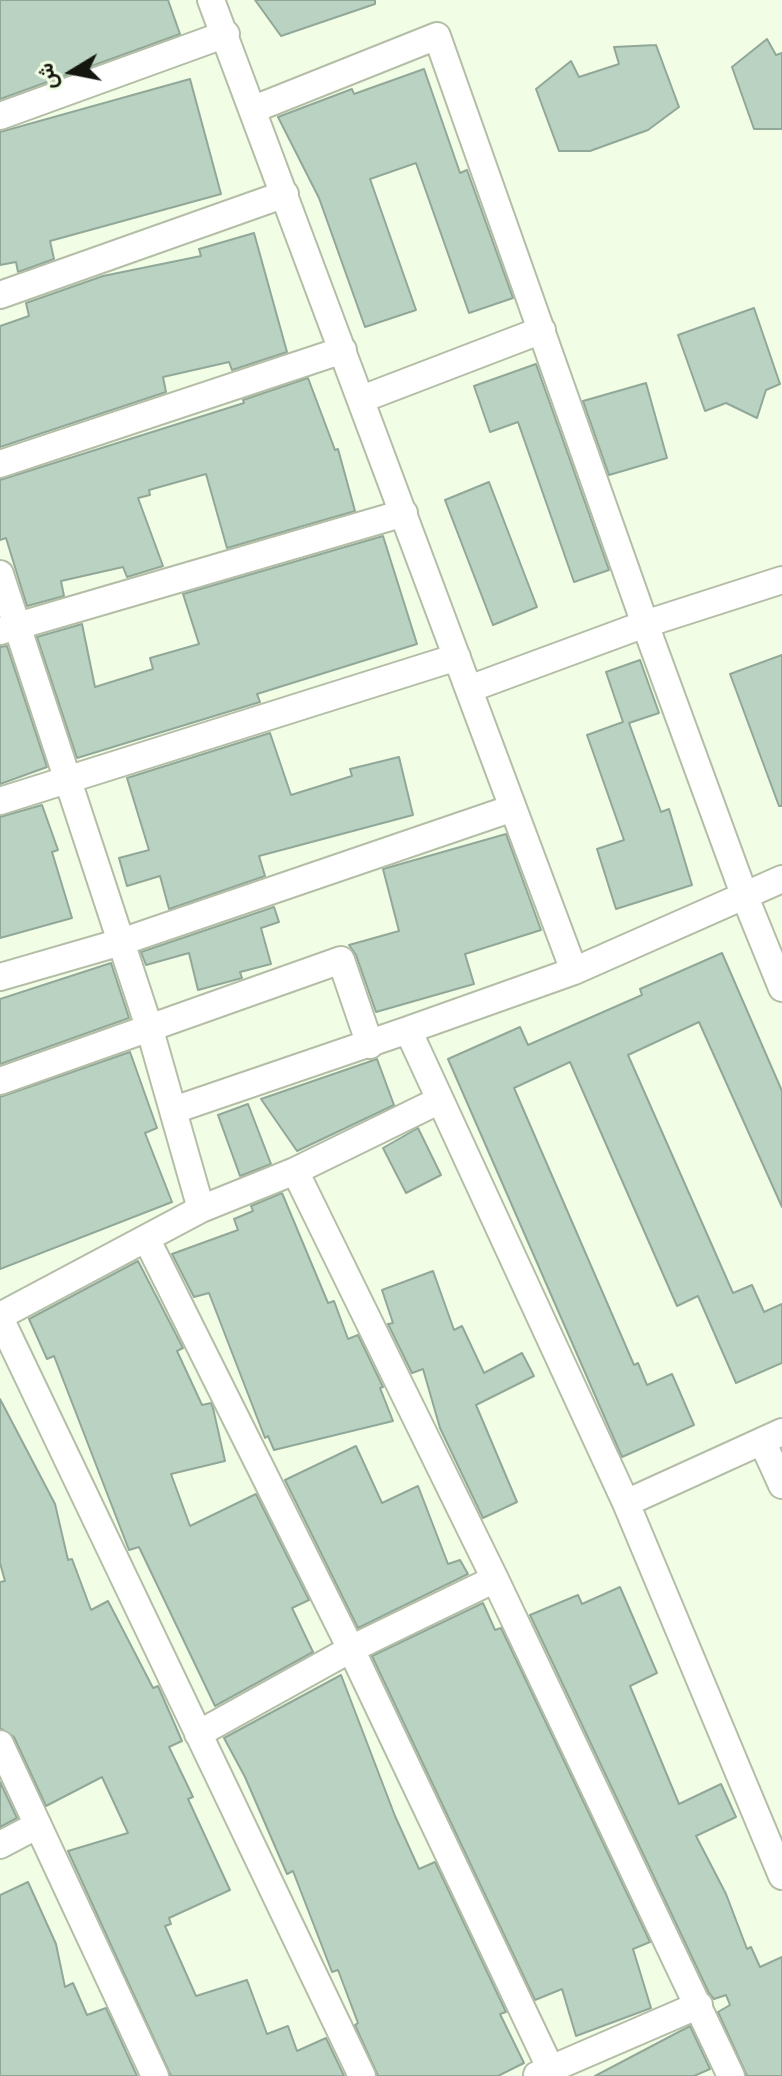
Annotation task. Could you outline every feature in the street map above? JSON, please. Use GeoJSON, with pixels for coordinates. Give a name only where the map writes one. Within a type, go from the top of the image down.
{"type":"FeatureCollection","features":[{"type":"Feature","properties":{"kind":"street"},"geometry":{"type":"LineString","coordinates":[[211,0],[574,971]]}},
{"type":"Feature","properties":{"kind":"street"},"geometry":{"type":"LineString","coordinates":[[0,116],[226,34]]}},
{"type":"Feature","properties":{"kind":"street"},"geometry":{"type":"LineString","coordinates":[[254,109],[437,36],[645,624],[745,897],[782,988]]}},
{"type":"Feature","properties":{"kind":"street"},"geometry":{"type":"LineString","coordinates":[[0,295],[285,194]]}},
{"type":"Feature","properties":{"kind":"street"},"geometry":{"type":"LineString","coordinates":[[362,399],[542,330]]}},
{"type":"Feature","properties":{"kind":"street"},"geometry":{"type":"LineString","coordinates":[[0,464],[343,350]]}},
{"type":"Feature","properties":{"kind":"street"},"geometry":{"type":"LineString","coordinates":[[9,628],[404,513]]}},
{"type":"Feature","properties":{"kind":"street"},"geometry":{"type":"LineString","coordinates":[[0,574],[9,628],[67,779],[121,942],[174,1110],[201,1209]]}},
{"type":"Feature","properties":{"kind":"street"},"geometry":{"type":"LineString","coordinates":[[469,689],[645,624],[782,580]]}},
{"type":"Feature","properties":{"kind":"street"},"geometry":{"type":"LineString","coordinates":[[0,801],[457,657]]}},
{"type":"Feature","properties":{"kind":"street"},"geometry":{"type":"LineString","coordinates":[[0,977],[121,942],[513,808]]}},
{"type":"Feature","properties":{"kind":"street"},"geometry":{"type":"LineString","coordinates":[[174,1110],[370,1045],[574,971],[782,879]]}},
{"type":"Feature","properties":{"kind":"street"},"geometry":{"type":"LineString","coordinates":[[0,1081],[341,960],[370,1045]]}},
{"type":"Feature","properties":{"kind":"street"},"geometry":{"type":"LineString","coordinates":[[408,1030],[438,1101],[626,1503],[782,1876]]}},
{"type":"Feature","properties":{"kind":"street"},"geometry":{"type":"LineString","coordinates":[[362,2076],[0,1317],[201,1209],[295,1171],[438,1101]]}},
{"type":"Feature","properties":{"kind":"street"},"geometry":{"type":"LineString","coordinates":[[295,1171],[495,1579],[731,2076]]}},
{"type":"Feature","properties":{"kind":"street"},"geometry":{"type":"LineString","coordinates":[[147,1240],[351,1649],[546,2074],[699,2005]]}},
{"type":"Feature","properties":{"kind":"street"},"geometry":{"type":"LineString","coordinates":[[626,1503],[772,1436],[782,1485]]}},
{"type":"Feature","properties":{"kind":"street"},"geometry":{"type":"LineString","coordinates":[[198,1734],[351,1649],[495,1579]]}},
{"type":"Feature","properties":{"kind":"street"},"geometry":{"type":"LineString","coordinates":[[0,1744],[155,2076]]}},
{"type":"Feature","properties":{"kind":"street"},"geometry":{"type":"LineString","coordinates":[[0,1845],[38,1825]]}},
{"type":"Feature","properties":{"kind":"building"},"geometry":{"type":"Polygon","coordinates":[[[0,0],[168,0],[180,34],[0,99],[0,0]]]}},
{"type":"Feature","properties":{"kind":"building"},"geometry":{"type":"Polygon","coordinates":[[[255,0],[375,0],[375,4],[281,36],[255,0]]]}},
{"type":"Feature","properties":{"kind":"building"},"geometry":{"type":"Polygon","coordinates":[[[767,39],[776,55],[782,53],[782,129],[754,129],[732,67],[767,39]]]}},
{"type":"Feature","properties":{"kind":"building"},"geometry":{"type":"Polygon","coordinates":[[[656,45],[679,107],[648,130],[590,151],[559,151],[536,89],[571,61],[579,77],[619,64],[614,47],[656,45]]]}},
{"type":"Feature","properties":{"kind":"building"},"geometry":{"type":"Polygon","coordinates":[[[424,69],[460,173],[467,170],[513,298],[469,313],[416,163],[370,179],[416,310],[365,327],[319,198],[278,117],[352,89],[354,94],[424,69]]]}},
{"type":"Feature","properties":{"kind":"building"},"geometry":{"type":"Polygon","coordinates":[[[190,79],[221,194],[50,241],[54,259],[18,272],[16,262],[0,265],[0,132],[190,79]]]}},
{"type":"Feature","properties":{"kind":"building"},"geometry":{"type":"Polygon","coordinates":[[[254,233],[287,352],[232,370],[229,362],[163,377],[166,392],[0,447],[0,326],[29,316],[26,303],[103,276],[201,256],[199,249],[254,233]]]}},
{"type":"Feature","properties":{"kind":"building"},"geometry":{"type":"Polygon","coordinates":[[[754,308],[780,384],[766,390],[757,418],[726,403],[705,411],[678,335],[754,308]]]}},
{"type":"Feature","properties":{"kind":"building"},"geometry":{"type":"Polygon","coordinates":[[[536,364],[609,570],[574,582],[518,422],[490,432],[474,386],[536,364]]]}},
{"type":"Feature","properties":{"kind":"building"},"geometry":{"type":"Polygon","coordinates":[[[308,378],[335,450],[338,449],[355,511],[227,548],[206,474],[149,490],[150,495],[138,498],[163,566],[127,577],[123,567],[61,581],[64,596],[27,606],[6,538],[0,540],[0,480],[244,403],[243,400],[308,378]]]}},
{"type":"Feature","properties":{"kind":"building"},"geometry":{"type":"Polygon","coordinates":[[[646,383],[667,458],[609,475],[583,401],[646,383]]]}},
{"type":"Feature","properties":{"kind":"building"},"geometry":{"type":"Polygon","coordinates":[[[489,482],[537,607],[493,625],[445,500],[489,482]]]}},
{"type":"Feature","properties":{"kind":"building"},"geometry":{"type":"Polygon","coordinates":[[[383,536],[417,644],[257,694],[260,702],[77,758],[37,637],[82,624],[95,687],[153,669],[150,658],[199,644],[183,594],[383,536]]]}},
{"type":"Feature","properties":{"kind":"building"},"geometry":{"type":"Polygon","coordinates":[[[7,646],[47,767],[0,784],[0,647],[7,646]]]}},
{"type":"Feature","properties":{"kind":"building"},"geometry":{"type":"Polygon","coordinates":[[[782,655],[782,806],[779,806],[730,674],[782,655]]]}},
{"type":"Feature","properties":{"kind":"building"},"geometry":{"type":"Polygon","coordinates":[[[640,660],[659,713],[629,723],[661,812],[669,809],[692,885],[616,909],[597,849],[624,840],[587,735],[623,722],[606,672],[640,660]]]}},
{"type":"Feature","properties":{"kind":"building"},"geometry":{"type":"Polygon","coordinates":[[[270,733],[291,795],[352,776],[350,769],[399,757],[413,815],[259,856],[265,876],[169,909],[160,876],[127,886],[119,858],[149,850],[127,778],[270,733]]]}},
{"type":"Feature","properties":{"kind":"building"},"geometry":{"type":"Polygon","coordinates":[[[42,805],[58,850],[52,852],[72,918],[0,938],[0,817],[42,805]]]}},
{"type":"Feature","properties":{"kind":"building"},"geometry":{"type":"Polygon","coordinates":[[[506,834],[541,930],[465,954],[474,984],[376,1012],[356,955],[349,945],[399,931],[383,869],[506,834]]]}},
{"type":"Feature","properties":{"kind":"building"},"geometry":{"type":"Polygon","coordinates":[[[274,907],[279,922],[261,928],[271,964],[240,972],[242,978],[198,990],[189,953],[146,965],[141,952],[274,907]]]}},
{"type":"Feature","properties":{"kind":"building"},"geometry":{"type":"Polygon","coordinates":[[[722,953],[782,1091],[782,1207],[699,1022],[628,1055],[733,1293],[752,1285],[764,1312],[782,1304],[782,1363],[736,1383],[698,1296],[677,1306],[570,1062],[514,1088],[634,1365],[638,1363],[647,1385],[672,1374],[694,1425],[622,1457],[448,1059],[520,1027],[528,1045],[642,995],[640,989],[722,953]]]}},
{"type":"Feature","properties":{"kind":"building"},"geometry":{"type":"Polygon","coordinates":[[[111,963],[129,1018],[0,1064],[0,999],[111,963]]]}},
{"type":"Feature","properties":{"kind":"building"},"geometry":{"type":"Polygon","coordinates":[[[130,1052],[157,1128],[145,1133],[172,1202],[0,1269],[0,1097],[130,1052]]]}},
{"type":"Feature","properties":{"kind":"building"},"geometry":{"type":"Polygon","coordinates":[[[377,1059],[394,1105],[297,1151],[261,1099],[377,1059]]]}},
{"type":"Feature","properties":{"kind":"building"},"geometry":{"type":"Polygon","coordinates":[[[248,1104],[271,1164],[240,1176],[218,1115],[248,1104]]]}},
{"type":"Feature","properties":{"kind":"building"},"geometry":{"type":"Polygon","coordinates":[[[418,1128],[441,1175],[406,1193],[383,1148],[418,1128]]]}},
{"type":"Feature","properties":{"kind":"building"},"geometry":{"type":"Polygon","coordinates":[[[282,1193],[328,1303],[334,1301],[348,1339],[358,1335],[383,1387],[380,1388],[393,1421],[274,1450],[268,1436],[265,1438],[209,1293],[194,1297],[172,1254],[238,1230],[234,1219],[253,1211],[251,1206],[282,1193]]]}},
{"type":"Feature","properties":{"kind":"building"},"geometry":{"type":"Polygon","coordinates":[[[138,1261],[183,1348],[177,1351],[202,1405],[211,1403],[225,1461],[171,1474],[190,1526],[256,1494],[309,1600],[292,1608],[313,1652],[215,1706],[139,1547],[129,1550],[54,1356],[47,1359],[29,1319],[138,1261]]]}},
{"type":"Feature","properties":{"kind":"building"},"geometry":{"type":"Polygon","coordinates":[[[433,1271],[454,1330],[462,1326],[484,1373],[522,1353],[534,1376],[476,1405],[517,1502],[483,1518],[440,1428],[423,1369],[412,1373],[388,1324],[393,1323],[382,1290],[433,1271]]]}},
{"type":"Feature","properties":{"kind":"building"},"geometry":{"type":"Polygon","coordinates":[[[0,1399],[55,1504],[68,1560],[72,1559],[91,1610],[108,1601],[153,1688],[158,1686],[182,1741],[169,1747],[193,1797],[188,1799],[230,1890],[169,1918],[171,1924],[165,1926],[196,1996],[247,1980],[267,2034],[288,2026],[297,2051],[326,2038],[344,2076],[171,2076],[68,1851],[128,1833],[102,1777],[46,1806],[14,1737],[0,1728],[0,1582],[5,1581],[0,1563],[0,1399]]]}},
{"type":"Feature","properties":{"kind":"building"},"geometry":{"type":"Polygon","coordinates":[[[356,1446],[382,1503],[418,1486],[448,1564],[460,1560],[468,1574],[358,1628],[285,1480],[356,1446]]]}},
{"type":"Feature","properties":{"kind":"building"},"geometry":{"type":"Polygon","coordinates":[[[620,1587],[657,1673],[630,1686],[679,1804],[721,1784],[736,1817],[696,1836],[726,1894],[747,1949],[751,1947],[760,1967],[782,1957],[782,2076],[747,2076],[718,2012],[730,2005],[726,1995],[714,1999],[709,1993],[530,1615],[578,1595],[582,1604],[620,1587]]]}},
{"type":"Feature","properties":{"kind":"building"},"geometry":{"type":"Polygon","coordinates":[[[483,1603],[495,1630],[501,1628],[650,1942],[633,1949],[651,2008],[576,2036],[562,1989],[535,2000],[372,1656],[483,1603]]]}},
{"type":"Feature","properties":{"kind":"building"},"geometry":{"type":"Polygon","coordinates":[[[341,1675],[395,1816],[419,1869],[435,1862],[506,2012],[500,2014],[524,2063],[498,2076],[378,2076],[355,2025],[358,2023],[338,1970],[332,1972],[293,1871],[287,1874],[245,1777],[224,1738],[341,1675]]]}},
{"type":"Feature","properties":{"kind":"building"},"geometry":{"type":"Polygon","coordinates":[[[0,1782],[17,1818],[0,1827],[0,1782]]]}},
{"type":"Feature","properties":{"kind":"building"},"geometry":{"type":"Polygon","coordinates":[[[28,1882],[56,1944],[65,1987],[73,1983],[87,2015],[106,2008],[137,2076],[0,2076],[0,1895],[28,1882]]]}},
{"type":"Feature","properties":{"kind":"building"},"geometry":{"type":"Polygon","coordinates":[[[690,2026],[710,2069],[694,2076],[595,2076],[690,2026]]]}}]}
